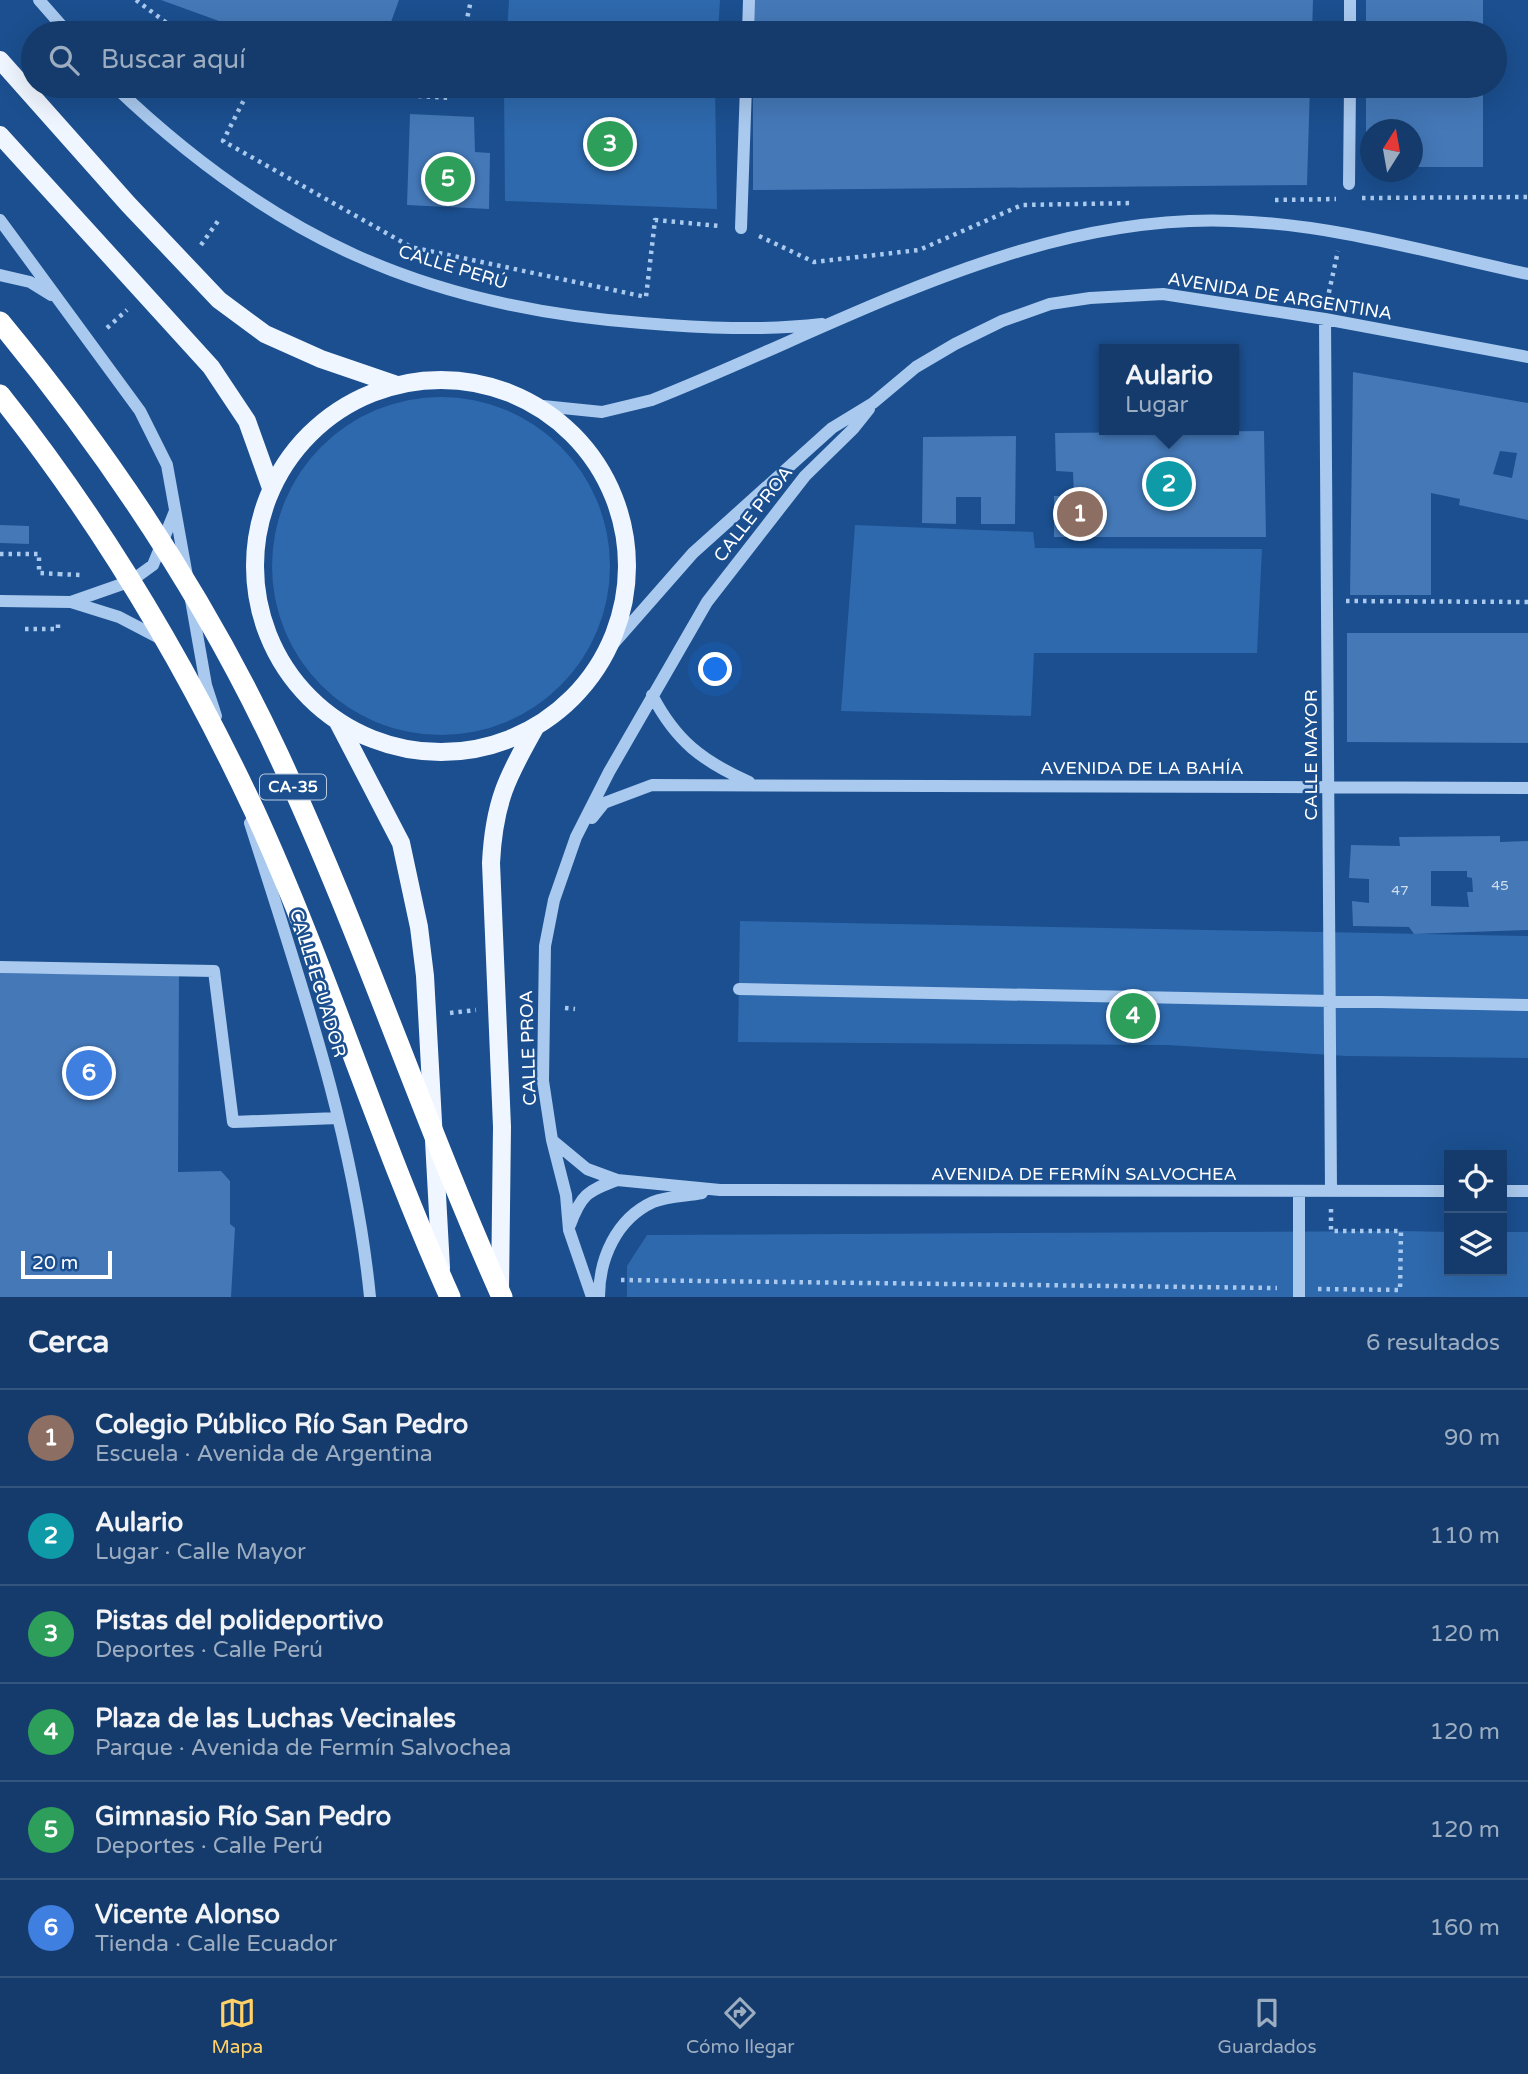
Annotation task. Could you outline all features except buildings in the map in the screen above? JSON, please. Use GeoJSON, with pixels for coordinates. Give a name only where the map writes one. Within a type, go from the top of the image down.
{"type":"FeatureCollection","features":[{"type":"Feature","properties":{"kind":"highway","name":"CA-35"},"geometry":{"type":"LineString","coordinates":[[0,322],[74,415],[164,546],[271,741],[341,897],[456,1193],[501,1297]]}},
{"type":"Feature","properties":{"kind":"highway","name":"CA-35"},"geometry":{"type":"LineString","coordinates":[[0,395],[104,538],[186,672],[222,744],[299,915],[404,1189],[450,1297]]}},
{"type":"Feature","properties":{"kind":"main road"},"geometry":{"type":"LineString","coordinates":[[0,60],[21,84]]}},
{"type":"Feature","properties":{"kind":"main road"},"geometry":{"type":"LineString","coordinates":[[34,98],[128,204],[219,300],[265,334],[321,359],[397,385]]}},
{"type":"Feature","properties":{"kind":"main road"},"geometry":{"type":"LineString","coordinates":[[0,135],[211,367],[247,421],[271,488]]}},
{"type":"Feature","properties":{"kind":"main road"},"geometry":{"type":"LineString","coordinates":[[444,380],[467,382],[490,387],[533,405],[581,443],[604,477],[620,514],[627,574],[620,614],[606,652],[583,685],[538,724],[499,742],[437,751],[375,739],[337,720],[310,698],[287,671],[270,640],[256,590],[255,555],[260,521],[271,488],[293,452],[323,422],[358,399],[397,385],[444,380]]}},
{"type":"Feature","properties":{"kind":"main road"},"geometry":{"type":"LineString","coordinates":[[337,720],[401,843],[419,927],[425,976],[442,1297]]}},
{"type":"Feature","properties":{"kind":"main road"},"geometry":{"type":"LineString","coordinates":[[501,1297],[502,1127],[491,863],[493,823],[503,789],[538,724]]}},
{"type":"Feature","properties":{"kind":"street"},"geometry":{"type":"LineString","coordinates":[[39,0],[57,21]]}},
{"type":"Feature","properties":{"kind":"street"},"geometry":{"type":"LineString","coordinates":[[748,21],[749,0]]}},
{"type":"Feature","properties":{"kind":"street"},"geometry":{"type":"LineString","coordinates":[[1350,0],[1350,21]]}},
{"type":"Feature","properties":{"kind":"street","name":"CALLE PERÚ"},"geometry":{"type":"LineString","coordinates":[[126,98],[167,137],[237,189],[329,244],[439,288],[490,303],[575,318],[728,330],[779,329],[836,323]]}},
{"type":"Feature","properties":{"kind":"street"},"geometry":{"type":"LineString","coordinates":[[741,228],[746,98]]}},
{"type":"Feature","properties":{"kind":"street"},"geometry":{"type":"LineString","coordinates":[[1349,184],[1350,98]]}},
{"type":"Feature","properties":{"kind":"street"},"geometry":{"type":"LineString","coordinates":[[0,220],[140,411],[167,466],[206,685]]}},
{"type":"Feature","properties":{"kind":"street"},"geometry":{"type":"LineString","coordinates":[[533,405],[602,411],[652,400],[967,269],[1074,237],[1129,225],[1230,220],[1279,224],[1363,237],[1528,274]]}},
{"type":"Feature","properties":{"kind":"street"},"geometry":{"type":"LineString","coordinates":[[0,275],[30,282],[58,300]]}},
{"type":"Feature","properties":{"kind":"street","name":"AVENIDA DE ARGENTINA"},"geometry":{"type":"LineString","coordinates":[[606,652],[702,544],[832,428],[873,403],[916,367],[955,344],[1002,321],[1050,304],[1090,298],[1164,294],[1325,319],[1528,357]]}},
{"type":"Feature","properties":{"kind":"street","name":"CALLE MAYOR"},"geometry":{"type":"LineString","coordinates":[[1325,319],[1331,1191]]}},
{"type":"Feature","properties":{"kind":"street","name":"CALLE PROA"},"geometry":{"type":"LineString","coordinates":[[592,1297],[569,1230],[566,1195],[552,1140],[543,1080],[545,946],[554,900],[576,837],[652,695],[707,603],[763,526],[805,476],[853,429],[873,403]]}},
{"type":"Feature","properties":{"kind":"street"},"geometry":{"type":"LineString","coordinates":[[71,602],[131,581],[153,565],[175,512]]}},
{"type":"Feature","properties":{"kind":"street"},"geometry":{"type":"LineString","coordinates":[[0,601],[71,602],[119,617],[171,644],[206,685]]}},
{"type":"Feature","properties":{"kind":"street","name":"CALLE ECUADOR"},"geometry":{"type":"LineString","coordinates":[[206,685],[328,1076],[364,1239],[370,1297]]}},
{"type":"Feature","properties":{"kind":"street"},"geometry":{"type":"LineString","coordinates":[[652,695],[665,719],[698,756],[756,785]]}},
{"type":"Feature","properties":{"kind":"street","name":"CALLE PROA"},"geometry":{"type":"LineString","coordinates":[[576,837],[604,803],[631,791],[652,785],[756,785]]}},
{"type":"Feature","properties":{"kind":"street","name":"AVENIDA DE LA BAHÍA"},"geometry":{"type":"LineString","coordinates":[[756,785],[1528,788]]}},
{"type":"Feature","properties":{"kind":"street"},"geometry":{"type":"LineString","coordinates":[[0,967],[214,971],[233,1122],[338,1118]]}},
{"type":"Feature","properties":{"kind":"street"},"geometry":{"type":"LineString","coordinates":[[739,989],[1528,1005]]}},
{"type":"Feature","properties":{"kind":"street"},"geometry":{"type":"LineString","coordinates":[[552,1140],[587,1169],[617,1180],[720,1190]]}},
{"type":"Feature","properties":{"kind":"street"},"geometry":{"type":"LineString","coordinates":[[569,1230],[579,1200],[595,1188],[617,1180]]}},
{"type":"Feature","properties":{"kind":"street"},"geometry":{"type":"LineString","coordinates":[[599,1297],[599,1280],[606,1252],[627,1219],[654,1201],[720,1190]]}},
{"type":"Feature","properties":{"kind":"street","name":"AVENIDA DE FERMÍN SALVOCHEA"},"geometry":{"type":"LineString","coordinates":[[720,1190],[1444,1191]]}},
{"type":"Feature","properties":{"kind":"street"},"geometry":{"type":"LineString","coordinates":[[1507,1191],[1528,1191]]}},
{"type":"Feature","properties":{"kind":"street"},"geometry":{"type":"LineString","coordinates":[[1299,1192],[1299,1293]]}},
{"type":"Feature","properties":{"kind":"path"},"geometry":{"type":"LineString","coordinates":[[135,0],[164,21]]}},
{"type":"Feature","properties":{"kind":"path"},"geometry":{"type":"LineString","coordinates":[[467,21],[471,0]]}},
{"type":"Feature","properties":{"kind":"path"},"geometry":{"type":"LineString","coordinates":[[245,98],[223,141],[411,247],[646,297],[654,220],[741,228]]}},
{"type":"Feature","properties":{"kind":"path"},"geometry":{"type":"LineString","coordinates":[[201,245],[218,221]]}},
{"type":"Feature","properties":{"kind":"path"},"geometry":{"type":"LineString","coordinates":[[107,328],[127,310]]}},
{"type":"Feature","properties":{"kind":"path"},"geometry":{"type":"LineString","coordinates":[[1327,601],[1528,602]]}},
{"type":"Feature","properties":{"kind":"path"},"geometry":{"type":"LineString","coordinates":[[599,1280],[1299,1293],[1399,1290],[1401,1231],[1331,1231]]}},
{"type":"Feature","properties":{"kind":"shaded area"},"geometry":{"type":"Polygon","coordinates":[[[509,0],[720,0],[719,21],[508,21],[509,0]]]}},
{"type":"Feature","properties":{"kind":"shaded area"},"geometry":{"type":"Polygon","coordinates":[[[504,98],[715,98],[717,209],[505,201],[504,98]]]}},
{"type":"Feature","properties":{"kind":"shaded area"},"geometry":{"type":"Polygon","coordinates":[[[424,397],[458,397],[506,409],[535,425],[561,446],[582,472],[598,501],[610,549],[610,583],[598,631],[582,660],[561,686],[535,707],[506,723],[458,735],[424,735],[376,723],[361,715],[334,697],[310,673],[292,646],[279,615],[272,583],[272,549],[284,501],[292,486],[310,459],[334,435],[361,417],[392,404],[424,397]]]}},
{"type":"Feature","properties":{"kind":"shaded area"},"geometry":{"type":"Polygon","coordinates":[[[855,525],[1033,532],[1035,548],[1262,549],[1257,653],[1034,653],[1031,716],[841,711],[855,525]]]}},
{"type":"Feature","properties":{"kind":"shaded area"},"geometry":{"type":"Polygon","coordinates":[[[740,921],[1528,936],[1528,1058],[1347,1056],[1168,1045],[738,1042],[740,921]]]}},
{"type":"Feature","properties":{"kind":"shaded area"},"geometry":{"type":"Polygon","coordinates":[[[1444,1232],[1444,1276],[1507,1276],[1507,1232],[1528,1232],[1528,1297],[627,1297],[627,1266],[647,1235],[1444,1232]]]}},
{"type":"Feature","properties":{"kind":"place","name":"Pistas del polideportivo"},"geometry":{"type":"Point","coordinates":[610,144]}},
{"type":"Feature","properties":{"kind":"place","name":"Gimnasio Río San Pedro"},"geometry":{"type":"Point","coordinates":[448,179]}},
{"type":"Feature","properties":{"kind":"place","name":"Aulario"},"geometry":{"type":"Point","coordinates":[1169,484]}},
{"type":"Feature","properties":{"kind":"place","name":"Colegio Público Río San Pedro"},"geometry":{"type":"Point","coordinates":[1080,514]}},
{"type":"Feature","properties":{"kind":"place","name":"Plaza de las Luchas Vecinales"},"geometry":{"type":"Point","coordinates":[1133,1016]}},
{"type":"Feature","properties":{"kind":"place","name":"Vicente Alonso"},"geometry":{"type":"Point","coordinates":[89,1073]}}]}
